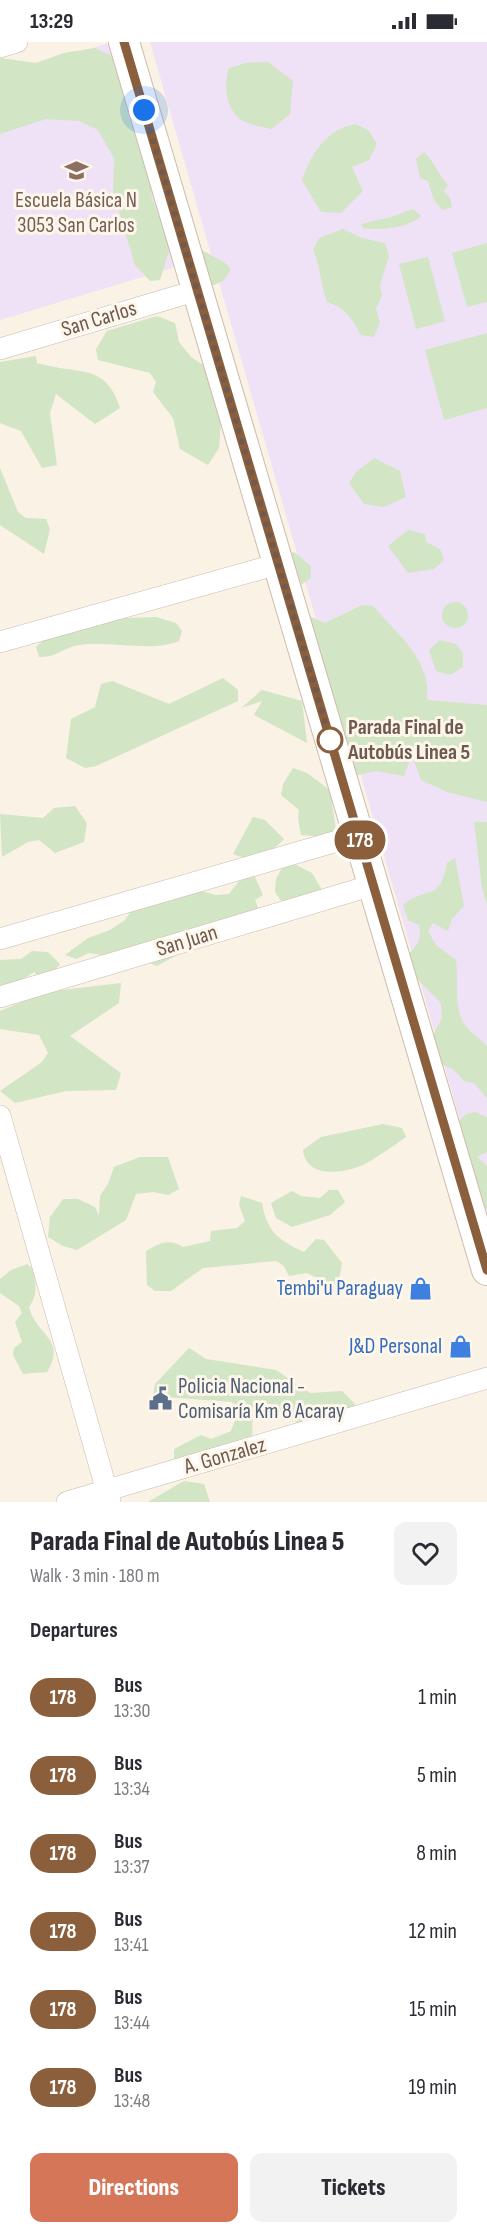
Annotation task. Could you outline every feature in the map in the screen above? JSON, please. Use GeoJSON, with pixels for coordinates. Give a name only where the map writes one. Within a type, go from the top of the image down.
{"type":"FeatureCollection","features":[{"type":"Feature","properties":{"kind":"street"},"geometry":{"type":"LineString","coordinates":[[0,47],[17,42]]}},
{"type":"Feature","properties":{"kind":"street"},"geometry":{"type":"LineString","coordinates":[[124,42],[487,1270]]}},
{"type":"Feature","properties":{"kind":"street","name":"San Carlos"},"geometry":{"type":"LineString","coordinates":[[0,349],[198,290]]}},
{"type":"Feature","properties":{"kind":"street"},"geometry":{"type":"LineString","coordinates":[[0,642],[278,564]]}},
{"type":"Feature","properties":{"kind":"street"},"geometry":{"type":"LineString","coordinates":[[0,939],[358,835]]}},
{"type":"Feature","properties":{"kind":"street","name":"San Juan"},"geometry":{"type":"LineString","coordinates":[[0,997],[373,885]]}},
{"type":"Feature","properties":{"kind":"street"},"geometry":{"type":"LineString","coordinates":[[0,1116],[109,1496]]}},
{"type":"Feature","properties":{"kind":"street","name":"A. Gonzalez"},"geometry":{"type":"LineString","coordinates":[[67,1502],[109,1496],[487,1378]]}},
{"type":"Feature","properties":{"kind":"shaded area","name":"Escuela Básica N 3053 San Carlos"},"geometry":{"type":"Polygon","coordinates":[[[112,42],[182,265],[0,320],[0,76],[112,42]]]}},
{"type":"Feature","properties":{"kind":"shaded area"},"geometry":{"type":"Polygon","coordinates":[[[150,42],[487,42],[487,1214],[150,42]]]}},
{"type":"Feature","properties":{"kind":"green space"},"geometry":{"type":"Polygon","coordinates":[[[95,48],[124,62],[148,164],[152,198],[168,240],[169,251],[160,280],[150,281],[135,265],[113,191],[114,158],[98,130],[79,121],[46,119],[0,134],[0,58],[36,63],[64,53],[95,48]]]}},
{"type":"Feature","properties":{"kind":"green space"},"geometry":{"type":"Polygon","coordinates":[[[268,62],[293,81],[290,114],[272,129],[250,124],[237,117],[226,90],[229,68],[245,63],[268,62]]]}},
{"type":"Feature","properties":{"kind":"green space"},"geometry":{"type":"Polygon","coordinates":[[[356,124],[369,131],[377,144],[369,160],[352,167],[363,191],[341,213],[321,212],[302,180],[310,161],[328,137],[336,131],[356,124]]]}},
{"type":"Feature","properties":{"kind":"green space"},"geometry":{"type":"Polygon","coordinates":[[[424,152],[448,185],[444,191],[450,198],[452,207],[442,210],[434,200],[428,181],[420,178],[416,159],[424,152]]]}},
{"type":"Feature","properties":{"kind":"green space"},"geometry":{"type":"Polygon","coordinates":[[[413,209],[421,216],[402,226],[370,229],[363,228],[361,224],[391,217],[413,209]]]}},
{"type":"Feature","properties":{"kind":"green space"},"geometry":{"type":"Polygon","coordinates":[[[343,229],[362,238],[385,243],[389,256],[380,285],[382,296],[376,309],[380,322],[374,337],[361,335],[348,315],[339,307],[327,302],[313,250],[319,238],[343,229]]]}},
{"type":"Feature","properties":{"kind":"green space"},"geometry":{"type":"Polygon","coordinates":[[[487,243],[487,302],[467,307],[452,253],[487,243]]]}},
{"type":"Feature","properties":{"kind":"green space"},"geometry":{"type":"Polygon","coordinates":[[[198,248],[224,262],[231,269],[223,281],[207,288],[198,248]]]}},
{"type":"Feature","properties":{"kind":"green space"},"geometry":{"type":"Polygon","coordinates":[[[428,257],[445,321],[416,329],[399,264],[428,257]]]}},
{"type":"Feature","properties":{"kind":"green space"},"geometry":{"type":"Polygon","coordinates":[[[157,316],[175,323],[179,342],[191,357],[217,374],[223,394],[219,448],[208,465],[180,449],[173,418],[153,392],[156,382],[150,373],[98,360],[96,349],[107,331],[157,316]]]}},
{"type":"Feature","properties":{"kind":"green space"},"geometry":{"type":"Polygon","coordinates":[[[487,333],[487,408],[444,420],[425,350],[487,333]]]}},
{"type":"Feature","properties":{"kind":"green space"},"geometry":{"type":"Polygon","coordinates":[[[36,356],[37,363],[77,370],[98,377],[107,383],[120,408],[95,424],[56,394],[50,413],[57,465],[42,468],[21,431],[0,423],[0,362],[36,356]]]}},
{"type":"Feature","properties":{"kind":"green space"},"geometry":{"type":"Polygon","coordinates":[[[374,458],[400,471],[406,497],[384,507],[364,504],[349,483],[356,472],[374,458]]]}},
{"type":"Feature","properties":{"kind":"green space"},"geometry":{"type":"Polygon","coordinates":[[[0,468],[18,512],[26,518],[46,519],[50,529],[44,554],[0,525],[0,468]]]}},
{"type":"Feature","properties":{"kind":"green space"},"geometry":{"type":"Polygon","coordinates":[[[408,530],[425,534],[426,542],[440,549],[444,560],[434,569],[408,573],[388,546],[408,530]]]}},
{"type":"Feature","properties":{"kind":"green space"},"geometry":{"type":"Polygon","coordinates":[[[294,552],[311,566],[311,578],[295,589],[286,555],[294,552]]]}},
{"type":"Feature","properties":{"kind":"green space"},"geometry":{"type":"Polygon","coordinates":[[[455,602],[464,606],[468,615],[464,624],[455,628],[446,624],[442,615],[446,606],[455,602]]]}},
{"type":"Feature","properties":{"kind":"green space"},"geometry":{"type":"Polygon","coordinates":[[[362,605],[373,606],[410,648],[424,672],[427,700],[487,705],[487,802],[447,792],[421,780],[412,755],[404,776],[376,771],[348,777],[329,679],[319,665],[304,609],[311,617],[325,623],[362,605]]]}},
{"type":"Feature","properties":{"kind":"green space"},"geometry":{"type":"Polygon","coordinates":[[[156,617],[176,623],[182,631],[179,641],[155,646],[79,645],[45,657],[39,657],[36,647],[47,637],[76,625],[109,619],[156,617]]]}},
{"type":"Feature","properties":{"kind":"green space"},"geometry":{"type":"Polygon","coordinates":[[[440,640],[456,644],[463,653],[463,667],[450,675],[436,671],[429,650],[440,640]]]}},
{"type":"Feature","properties":{"kind":"green space"},"geometry":{"type":"Polygon","coordinates":[[[223,678],[238,690],[238,701],[96,766],[85,768],[66,758],[71,719],[95,707],[101,684],[112,681],[169,704],[223,678]]]}},
{"type":"Feature","properties":{"kind":"green space"},"geometry":{"type":"Polygon","coordinates":[[[262,690],[302,701],[307,743],[254,715],[262,701],[241,708],[262,690]]]}},
{"type":"Feature","properties":{"kind":"green space"},"geometry":{"type":"Polygon","coordinates":[[[293,768],[307,773],[330,790],[336,829],[324,837],[301,835],[299,810],[281,795],[283,784],[293,768]]]}},
{"type":"Feature","properties":{"kind":"green space"},"geometry":{"type":"Polygon","coordinates":[[[75,806],[87,823],[84,842],[55,853],[39,840],[28,842],[2,857],[0,814],[43,818],[54,808],[75,806]]]}},
{"type":"Feature","properties":{"kind":"green space"},"geometry":{"type":"Polygon","coordinates":[[[253,817],[265,820],[284,839],[273,849],[261,855],[240,857],[233,854],[253,817]]]}},
{"type":"Feature","properties":{"kind":"green space"},"geometry":{"type":"Polygon","coordinates":[[[474,822],[487,822],[487,905],[482,888],[474,822]]]}},
{"type":"Feature","properties":{"kind":"green space"},"geometry":{"type":"Polygon","coordinates":[[[455,858],[464,906],[452,919],[448,931],[433,923],[428,931],[436,945],[456,960],[457,999],[460,1014],[468,1029],[487,1046],[487,1098],[474,1083],[464,1081],[453,1069],[438,1063],[431,1040],[442,1018],[441,1003],[412,974],[406,957],[418,943],[420,931],[419,925],[408,920],[403,905],[437,888],[441,883],[447,863],[455,858]]]}},
{"type":"Feature","properties":{"kind":"green space"},"geometry":{"type":"Polygon","coordinates":[[[296,865],[312,873],[322,890],[282,902],[275,892],[276,879],[283,866],[296,865]]]}},
{"type":"Feature","properties":{"kind":"green space"},"geometry":{"type":"Polygon","coordinates":[[[254,875],[263,895],[255,900],[259,910],[157,966],[123,953],[107,956],[89,953],[76,959],[65,955],[88,938],[110,930],[125,920],[133,908],[194,889],[216,895],[229,894],[239,881],[254,875]]]}},
{"type":"Feature","properties":{"kind":"green space"},"geometry":{"type":"Polygon","coordinates":[[[32,951],[48,952],[60,964],[49,977],[41,980],[34,972],[0,994],[0,960],[21,959],[32,951]]]}},
{"type":"Feature","properties":{"kind":"green space"},"geometry":{"type":"Polygon","coordinates":[[[121,983],[119,1003],[70,1036],[121,1073],[116,1090],[66,1091],[15,1103],[0,1091],[42,1062],[48,1053],[39,1035],[0,1029],[0,1011],[45,992],[121,983]]]}},
{"type":"Feature","properties":{"kind":"green space"},"geometry":{"type":"Polygon","coordinates":[[[475,1112],[487,1117],[487,1152],[477,1157],[487,1166],[487,1208],[483,1209],[455,1125],[466,1114],[475,1112]]]}},
{"type":"Feature","properties":{"kind":"green space"},"geometry":{"type":"Polygon","coordinates":[[[383,1124],[402,1128],[406,1137],[365,1164],[347,1170],[327,1172],[311,1166],[306,1159],[303,1150],[321,1137],[383,1124]]]}},
{"type":"Feature","properties":{"kind":"green space"},"geometry":{"type":"Polygon","coordinates":[[[140,1157],[168,1157],[179,1189],[168,1195],[153,1192],[136,1194],[126,1220],[77,1250],[63,1246],[48,1237],[50,1217],[63,1199],[78,1199],[95,1207],[99,1216],[100,1196],[108,1184],[114,1167],[140,1157]]]}},
{"type":"Feature","properties":{"kind":"green space"},"geometry":{"type":"Polygon","coordinates":[[[329,1190],[338,1190],[345,1202],[330,1215],[292,1227],[276,1218],[271,1203],[292,1191],[301,1196],[320,1198],[329,1190]]]}},
{"type":"Feature","properties":{"kind":"green space"},"geometry":{"type":"Polygon","coordinates":[[[241,1196],[262,1203],[267,1221],[275,1234],[295,1248],[304,1252],[316,1239],[324,1240],[342,1263],[340,1275],[333,1286],[307,1273],[289,1276],[284,1266],[276,1261],[203,1268],[171,1291],[155,1291],[147,1285],[146,1251],[169,1242],[183,1247],[210,1241],[211,1231],[237,1228],[245,1221],[239,1205],[241,1196]]]}},
{"type":"Feature","properties":{"kind":"green space"},"geometry":{"type":"Polygon","coordinates":[[[27,1264],[33,1269],[35,1284],[34,1298],[29,1307],[33,1317],[52,1344],[54,1352],[47,1372],[23,1374],[13,1355],[14,1348],[22,1342],[15,1322],[22,1313],[19,1306],[0,1293],[0,1279],[11,1270],[27,1264]]]}},
{"type":"Feature","properties":{"kind":"green space"},"geometry":{"type":"Polygon","coordinates":[[[189,1348],[206,1359],[276,1370],[310,1393],[342,1391],[355,1404],[346,1422],[307,1428],[262,1403],[253,1409],[252,1439],[174,1460],[174,1449],[201,1435],[211,1439],[231,1431],[239,1410],[232,1402],[153,1396],[155,1384],[189,1348]]]}},
{"type":"Feature","properties":{"kind":"green space"},"geometry":{"type":"Polygon","coordinates":[[[184,1481],[204,1484],[210,1502],[148,1502],[184,1481]]]}},
{"type":"Feature","properties":{"kind":"bus line","name":"178"},"geometry":{"type":"LineString","coordinates":[[124,42],[487,1270]]}},
{"type":"Feature","properties":{"kind":"place","name":"Escuela Básica N 3053 San Carlos"},"geometry":{"type":"Point","coordinates":[76,171]}},
{"type":"Feature","properties":{"kind":"place","name":"Parada Final de Autobús Linea 5"},"geometry":{"type":"Point","coordinates":[330,740]}},
{"type":"Feature","properties":{"kind":"place","name":"Tembi'u Paraguay"},"geometry":{"type":"Point","coordinates":[421,1288]}},
{"type":"Feature","properties":{"kind":"place","name":"J&D Personal"},"geometry":{"type":"Point","coordinates":[460,1346]}},
{"type":"Feature","properties":{"kind":"place","name":"Policia Nacional - Comisaría Km 8 Acaray"},"geometry":{"type":"Point","coordinates":[160,1399]}},
{"type":"Feature","properties":{"kind":"route"},"geometry":{"type":"LineString","coordinates":[[144,110],[332,746],[330,740]]}}]}
